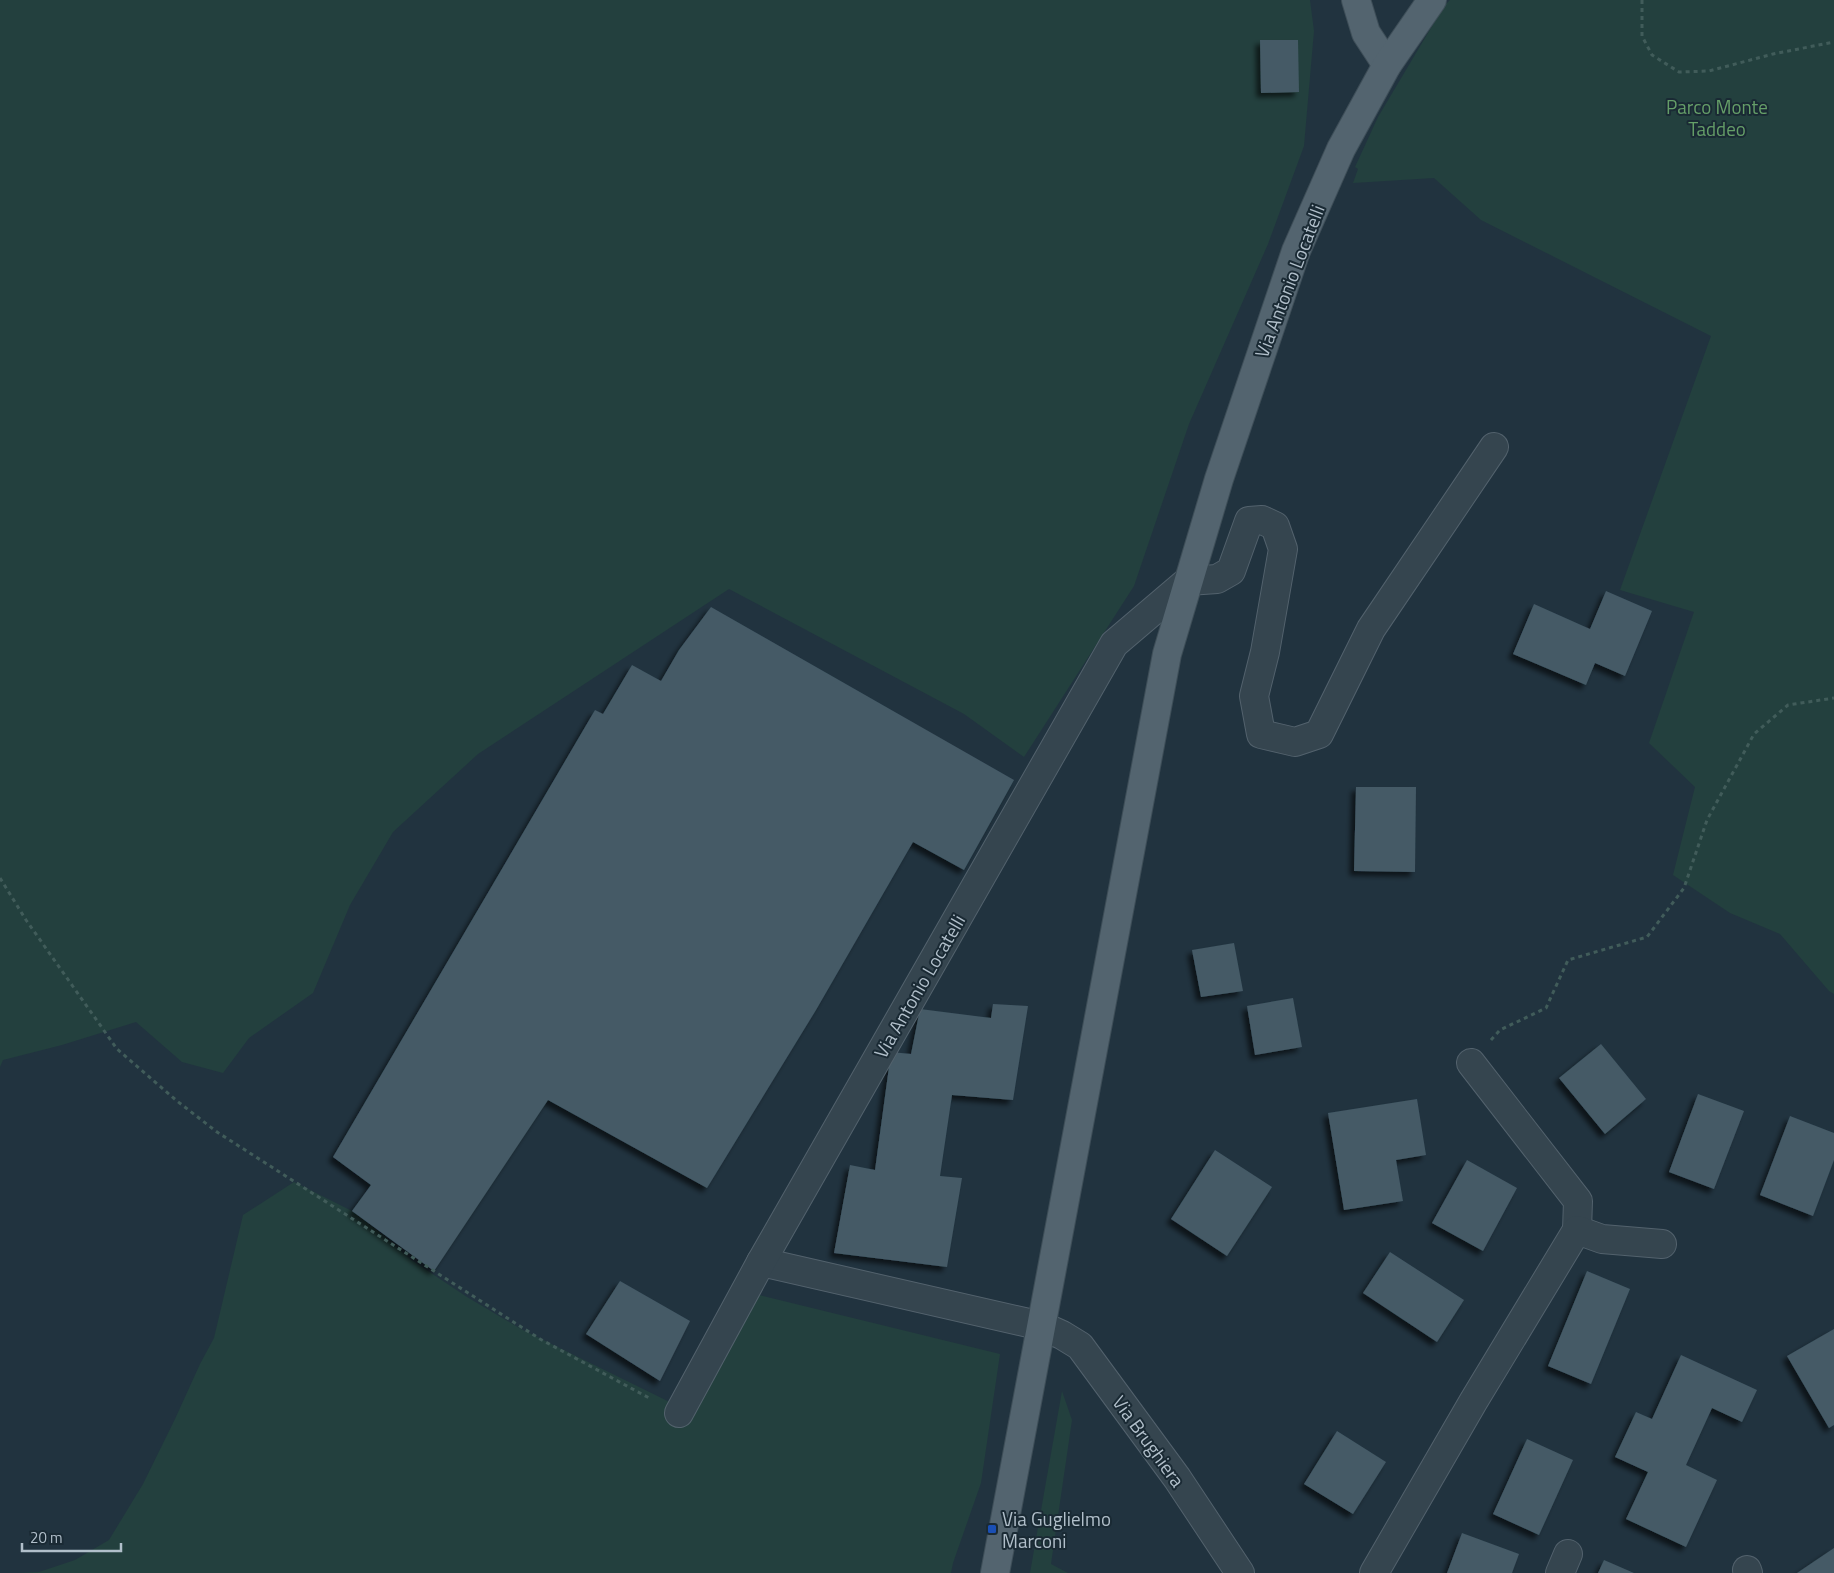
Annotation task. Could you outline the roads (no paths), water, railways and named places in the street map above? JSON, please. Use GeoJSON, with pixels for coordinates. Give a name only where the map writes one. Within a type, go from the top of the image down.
{"type":"FeatureCollection","features":[{"type":"Feature","properties":{"kind":"main road"},"geometry":{"type":"LineString","coordinates":[[1356,0],[1366,33],[1387,64]]}},
{"type":"Feature","properties":{"kind":"main road","name":"Via Antonio Locatelli"},"geometry":{"type":"LineString","coordinates":[[1042,1326],[1158,694],[1167,654],[1188,581],[1222,469],[1296,251],[1341,149],[1387,64],[1432,0]]}},
{"type":"Feature","properties":{"kind":"main road"},"geometry":{"type":"LineString","coordinates":[[995,1573],[1042,1326]]}},
{"type":"Feature","properties":{"kind":"street"},"geometry":{"type":"LineString","coordinates":[[1188,581],[1217,579],[1231,571],[1249,521],[1262,520],[1275,526],[1283,549],[1265,652],[1254,696],[1261,734],[1295,742],[1319,734],[1371,629],[1494,447]]}},
{"type":"Feature","properties":{"kind":"street","name":"Via Antonio Locatelli"},"geometry":{"type":"LineString","coordinates":[[679,1413],[761,1262],[1114,644],[1188,581]]}},
{"type":"Feature","properties":{"kind":"street"},"geometry":{"type":"LineString","coordinates":[[1374,1573],[1478,1394],[1577,1230],[1578,1201],[1471,1063]]}},
{"type":"Feature","properties":{"kind":"street"},"geometry":{"type":"LineString","coordinates":[[1577,1230],[1602,1239],[1662,1244]]}},
{"type":"Feature","properties":{"kind":"street","name":"Via Brughiera"},"geometry":{"type":"LineString","coordinates":[[761,1262],[1042,1326],[1080,1346],[1177,1478],[1240,1573]]}},
{"type":"Feature","properties":{"kind":"place","name":"Via Guglielmo Marconi"},"geometry":{"type":"Point","coordinates":[992,1529]}},
{"type":"Feature","properties":{"kind":"park label","name":"Parco Monte Taddeo"},"geometry":{"type":"Point","coordinates":[1717,117]}}]}
